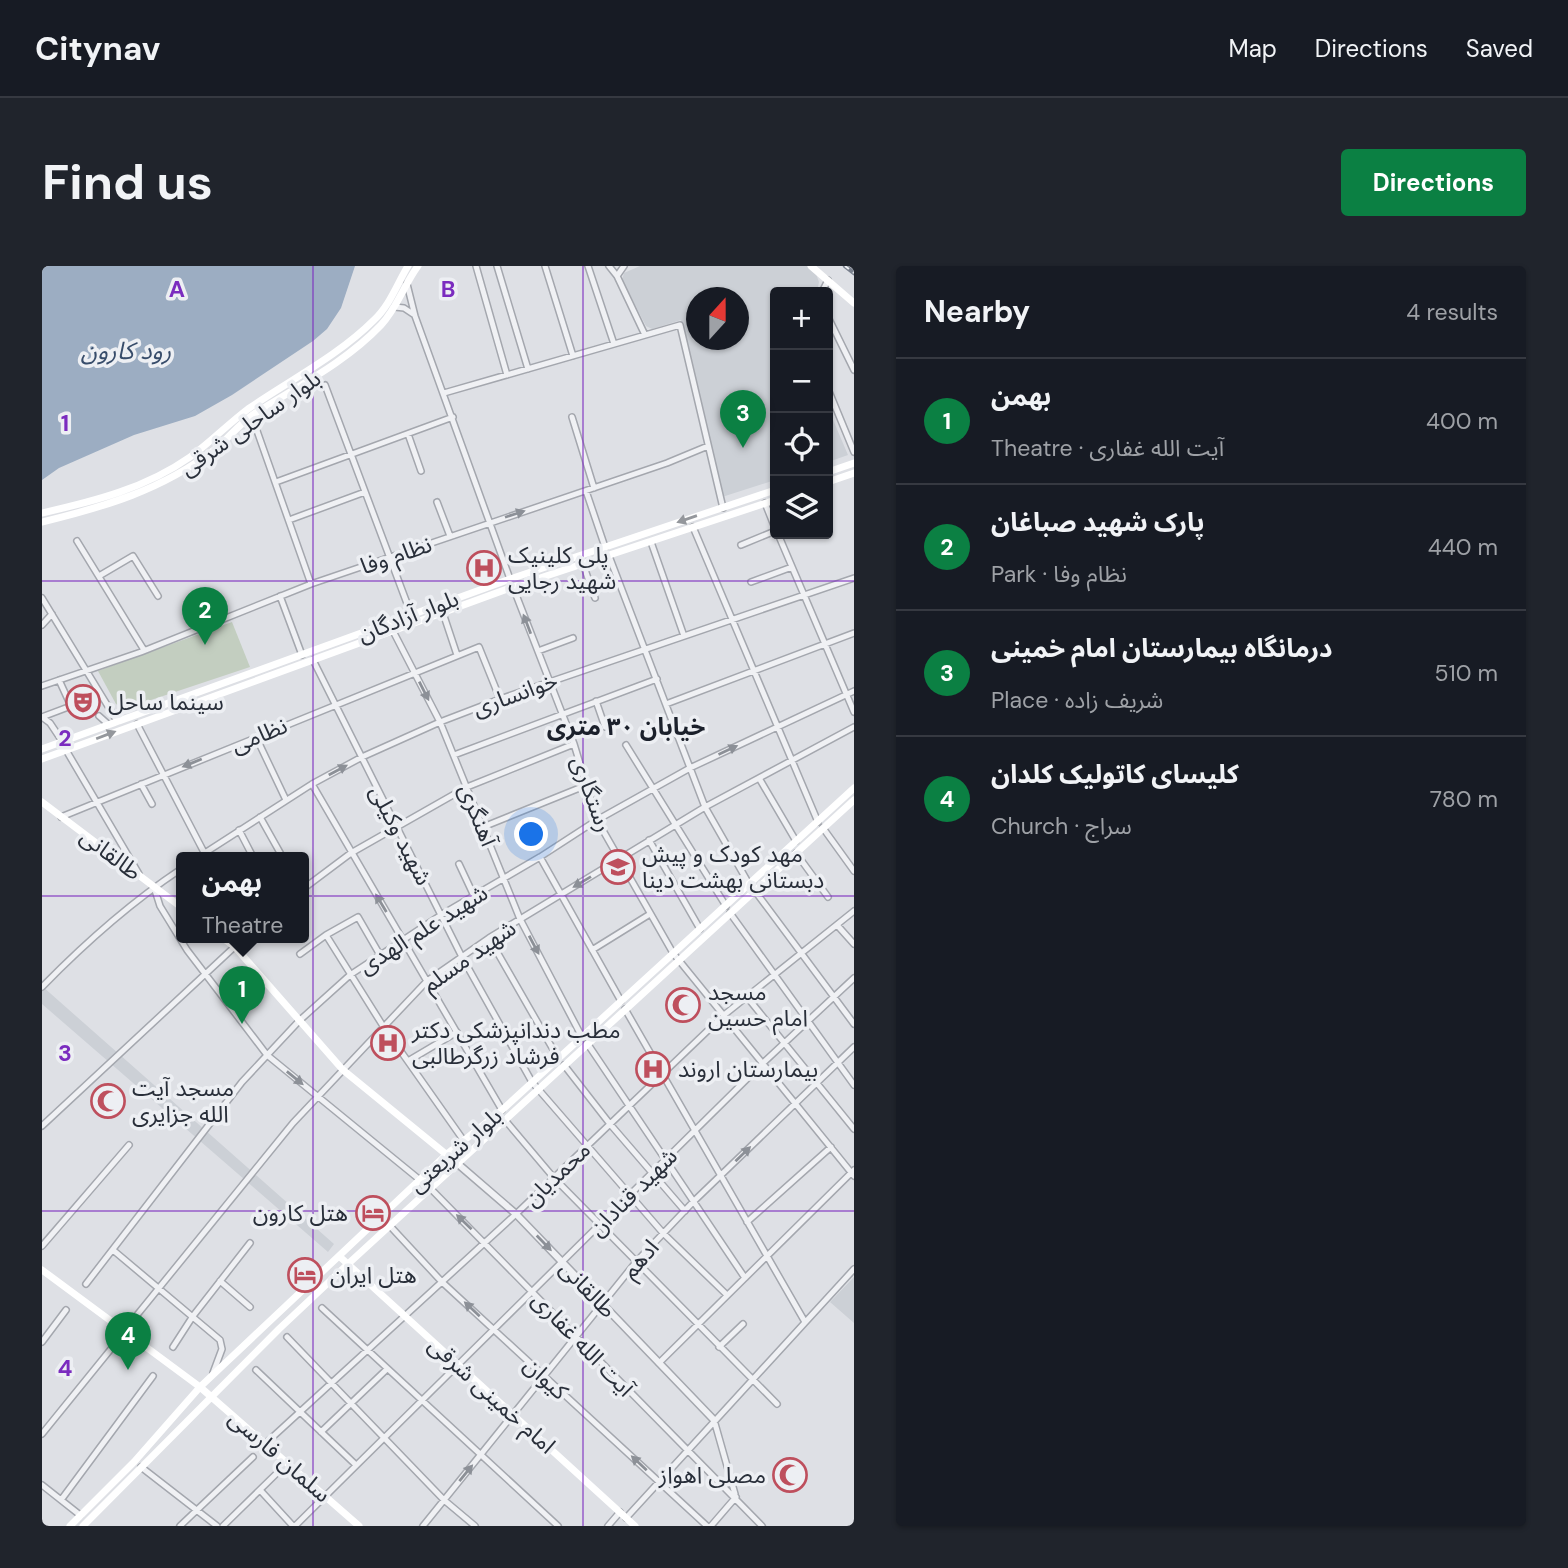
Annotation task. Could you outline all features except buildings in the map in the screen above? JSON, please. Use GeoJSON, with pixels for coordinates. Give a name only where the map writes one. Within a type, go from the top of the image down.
{"type":"FeatureCollection","features":[{"type":"Feature","properties":{"kind":"main road","name":"بلوار ساحلی شرقی"},"geometry":{"type":"LineString","coordinates":[[42,513],[117,494],[162,475],[209,444],[375,320],[388,303],[408,266]]}},
{"type":"Feature","properties":{"kind":"main road","name":"بلوار ساحلی شرقی"},"geometry":{"type":"LineString","coordinates":[[42,522],[119,502],[168,480],[214,450],[244,417],[309,380],[381,325],[418,266]]}},
{"type":"Feature","properties":{"kind":"main road"},"geometry":{"type":"LineString","coordinates":[[811,266],[854,303]]}},
{"type":"Feature","properties":{"kind":"main road"},"geometry":{"type":"LineString","coordinates":[[825,266],[828,280]]}},
{"type":"Feature","properties":{"kind":"main road"},"geometry":{"type":"LineString","coordinates":[[833,470],[854,463]]}},
{"type":"Feature","properties":{"kind":"main road"},"geometry":{"type":"LineString","coordinates":[[833,480],[854,473]]}},
{"type":"Feature","properties":{"kind":"main road","name":"بلوار آزادگان"},"geometry":{"type":"LineString","coordinates":[[42,749],[510,579],[770,492]]}},
{"type":"Feature","properties":{"kind":"main road","name":"بلوار آزادگان"},"geometry":{"type":"LineString","coordinates":[[42,759],[513,587],[770,502]]}},
{"type":"Feature","properties":{"kind":"main road"},"geometry":{"type":"LineString","coordinates":[[628,539],[631,548]]}},
{"type":"Feature","properties":{"kind":"main road","name":"بلوار شریعتی"},"geometry":{"type":"LineString","coordinates":[[676,956],[726,905],[796,853],[854,789]]}},
{"type":"Feature","properties":{"kind":"main road","name":"بلوار شریعتی"},"geometry":{"type":"LineString","coordinates":[[70,1526],[134,1462],[200,1387],[447,1154],[534,1086],[676,956],[730,914],[796,842],[854,800]]}},
{"type":"Feature","properties":{"kind":"main road","name":"طالقانی"},"geometry":{"type":"LineString","coordinates":[[44,804],[176,902]]}},
{"type":"Feature","properties":{"kind":"main road"},"geometry":{"type":"LineString","coordinates":[[230,943],[342,1069],[458,1164]]}},
{"type":"Feature","properties":{"kind":"main road","name":"بلوار شریعتی"},"geometry":{"type":"LineString","coordinates":[[86,1523],[348,1265],[505,1120],[534,1086]]}},
{"type":"Feature","properties":{"kind":"main road","name":"امام خمینی شرقی"},"geometry":{"type":"LineString","coordinates":[[339,1256],[635,1526]]}},
{"type":"Feature","properties":{"kind":"main road","name":"سلمان فارسی"},"geometry":{"type":"LineString","coordinates":[[42,1270],[212,1396],[359,1526]]}},
{"type":"Feature","properties":{"kind":"street"},"geometry":{"type":"LineString","coordinates":[[476,266],[507,375]]}},
{"type":"Feature","properties":{"kind":"street"},"geometry":{"type":"LineString","coordinates":[[497,266],[528,369]]}},
{"type":"Feature","properties":{"kind":"street"},"geometry":{"type":"LineString","coordinates":[[545,266],[573,356]]}},
{"type":"Feature","properties":{"kind":"street"},"geometry":{"type":"LineString","coordinates":[[589,266],[614,344]]}},
{"type":"Feature","properties":{"kind":"street"},"geometry":{"type":"LineString","coordinates":[[609,266],[617,276],[645,335]]}},
{"type":"Feature","properties":{"kind":"street"},"geometry":{"type":"LineString","coordinates":[[617,276],[624,266]]}},
{"type":"Feature","properties":{"kind":"street"},"geometry":{"type":"LineString","coordinates":[[824,287],[828,280]]}},
{"type":"Feature","properties":{"kind":"street"},"geometry":{"type":"LineString","coordinates":[[407,284],[415,316],[510,579]]}},
{"type":"Feature","properties":{"kind":"street"},"geometry":{"type":"LineString","coordinates":[[394,307],[404,308],[415,316]]}},
{"type":"Feature","properties":{"kind":"street"},"geometry":{"type":"LineString","coordinates":[[444,393],[680,325],[723,508]]}},
{"type":"Feature","properties":{"kind":"street"},"geometry":{"type":"LineString","coordinates":[[833,327],[854,370]]}},
{"type":"Feature","properties":{"kind":"street"},"geometry":{"type":"LineString","coordinates":[[325,385],[411,614]]}},
{"type":"Feature","properties":{"kind":"street"},"geometry":{"type":"LineString","coordinates":[[833,401],[854,452]]}},
{"type":"Feature","properties":{"kind":"street"},"geometry":{"type":"LineString","coordinates":[[276,482],[453,417]]}},
{"type":"Feature","properties":{"kind":"street"},"geometry":{"type":"LineString","coordinates":[[572,417],[594,488]]}},
{"type":"Feature","properties":{"kind":"street"},"geometry":{"type":"LineString","coordinates":[[256,428],[312,584]]}},
{"type":"Feature","properties":{"kind":"street"},"geometry":{"type":"LineString","coordinates":[[408,434],[421,471]]}},
{"type":"Feature","properties":{"kind":"street","name":"نظام وفا"},"geometry":{"type":"LineString","coordinates":[[42,685],[144,650],[312,584],[667,463],[708,446]]}},
{"type":"Feature","properties":{"kind":"street"},"geometry":{"type":"LineString","coordinates":[[586,491],[605,547]]}},
{"type":"Feature","properties":{"kind":"street"},"geometry":{"type":"LineString","coordinates":[[289,520],[365,492]]}},
{"type":"Feature","properties":{"kind":"street"},"geometry":{"type":"LineString","coordinates":[[437,502],[450,536]]}},
{"type":"Feature","properties":{"kind":"street"},"geometry":{"type":"LineString","coordinates":[[765,503],[770,516]]}},
{"type":"Feature","properties":{"kind":"street"},"geometry":{"type":"LineString","coordinates":[[693,527],[820,825],[854,871]]}},
{"type":"Feature","properties":{"kind":"street"},"geometry":{"type":"LineString","coordinates":[[741,545],[770,533]]}},
{"type":"Feature","properties":{"kind":"street"},"geometry":{"type":"LineString","coordinates":[[780,539],[854,712]]}},
{"type":"Feature","properties":{"kind":"street"},"geometry":{"type":"LineString","coordinates":[[77,541],[144,650]]}},
{"type":"Feature","properties":{"kind":"street"},"geometry":{"type":"LineString","coordinates":[[650,542],[684,636]]}},
{"type":"Feature","properties":{"kind":"street"},"geometry":{"type":"LineString","coordinates":[[99,576],[133,556],[158,596]]}},
{"type":"Feature","properties":{"kind":"street"},"geometry":{"type":"LineString","coordinates":[[609,556],[705,807],[752,887],[854,1024]]}},
{"type":"Feature","properties":{"kind":"street"},"geometry":{"type":"LineString","coordinates":[[583,564],[595,598]]}},
{"type":"Feature","properties":{"kind":"street"},"geometry":{"type":"LineString","coordinates":[[751,582],[792,567]]}},
{"type":"Feature","properties":{"kind":"street","name":"خوانساری"},"geometry":{"type":"LineString","coordinates":[[210,852],[239,830],[312,784],[362,757],[440,722],[854,578]]}},
{"type":"Feature","properties":{"kind":"street","name":"رستگاری"},"geometry":{"type":"LineString","coordinates":[[513,587],[574,744],[597,820],[650,914],[676,956],[853,1173]]}},
{"type":"Feature","properties":{"kind":"street"},"geometry":{"type":"LineString","coordinates":[[280,596],[302,655]]}},
{"type":"Feature","properties":{"kind":"street"},"geometry":{"type":"LineString","coordinates":[[42,598],[117,721]]}},
{"type":"Feature","properties":{"kind":"street"},"geometry":{"type":"LineString","coordinates":[[443,613],[457,655],[479,647],[500,699]]}},
{"type":"Feature","properties":{"kind":"street"},"geometry":{"type":"LineString","coordinates":[[42,625],[52,614]]}},
{"type":"Feature","properties":{"kind":"street","name":"آهنگری"},"geometry":{"type":"LineString","coordinates":[[393,631],[440,722],[520,919],[584,1040],[745,1278]]}},
{"type":"Feature","properties":{"kind":"street"},"geometry":{"type":"LineString","coordinates":[[666,704],[854,633]]}},
{"type":"Feature","properties":{"kind":"street"},"geometry":{"type":"LineString","coordinates":[[538,651],[573,638]]}},
{"type":"Feature","properties":{"kind":"street","name":"نظامی"},"geometry":{"type":"LineString","coordinates":[[61,817],[457,655]]}},
{"type":"Feature","properties":{"kind":"street","name":"شهید وکیلی"},"geometry":{"type":"LineString","coordinates":[[313,660],[462,957],[534,1086],[663,1233],[727,1295]]}},
{"type":"Feature","properties":{"kind":"street"},"geometry":{"type":"LineString","coordinates":[[454,755],[657,679]]}},
{"type":"Feature","properties":{"kind":"street"},"geometry":{"type":"LineString","coordinates":[[42,717],[71,706],[59,680]]}},
{"type":"Feature","properties":{"kind":"street","name":"شهید علم الهدی"},"geometry":{"type":"LineString","coordinates":[[86,1284],[242,1082],[299,1021],[350,975],[441,915],[597,820],[690,768],[854,691]]}},
{"type":"Feature","properties":{"kind":"street"},"geometry":{"type":"LineString","coordinates":[[596,701],[605,727]]}},
{"type":"Feature","properties":{"kind":"street"},"geometry":{"type":"LineString","coordinates":[[99,716],[108,724]]}},
{"type":"Feature","properties":{"kind":"street"},"geometry":{"type":"LineString","coordinates":[[42,717],[50,723],[62,741]]}},
{"type":"Feature","properties":{"kind":"street"},"geometry":{"type":"LineString","coordinates":[[137,724],[204,852]]}},
{"type":"Feature","properties":{"kind":"street","name":"شهید مسلم"},"geometry":{"type":"LineString","coordinates":[[137,1315],[293,1123],[427,981],[489,938],[705,807],[854,727]]}},
{"type":"Feature","properties":{"kind":"street"},"geometry":{"type":"LineString","coordinates":[[256,737],[286,800]]}},
{"type":"Feature","properties":{"kind":"street"},"geometry":{"type":"LineString","coordinates":[[309,884],[351,853],[467,788],[574,744]]}},
{"type":"Feature","properties":{"kind":"street"},"geometry":{"type":"LineString","coordinates":[[626,745],[726,905]]}},
{"type":"Feature","properties":{"kind":"street"},"geometry":{"type":"LineString","coordinates":[[66,750],[141,876]]}},
{"type":"Feature","properties":{"kind":"street"},"geometry":{"type":"LineString","coordinates":[[759,778],[796,842]]}},
{"type":"Feature","properties":{"kind":"street"},"geometry":{"type":"LineString","coordinates":[[141,784],[152,804]]}},
{"type":"Feature","properties":{"kind":"street"},"geometry":{"type":"LineString","coordinates":[[312,784],[502,1110]]}},
{"type":"Feature","properties":{"kind":"street"},"geometry":{"type":"LineString","coordinates":[[483,827],[587,785]]}},
{"type":"Feature","properties":{"kind":"street"},"geometry":{"type":"LineString","coordinates":[[42,814],[44,804]]}},
{"type":"Feature","properties":{"kind":"street"},"geometry":{"type":"LineString","coordinates":[[260,817],[280,852]]}},
{"type":"Feature","properties":{"kind":"street"},"geometry":{"type":"LineString","coordinates":[[239,830],[251,852]]}},
{"type":"Feature","properties":{"kind":"street"},"geometry":{"type":"LineString","coordinates":[[649,841],[700,929]]}},
{"type":"Feature","properties":{"kind":"street"},"geometry":{"type":"LineString","coordinates":[[796,853],[828,897]]}},
{"type":"Feature","properties":{"kind":"street"},"geometry":{"type":"LineString","coordinates":[[540,857],[805,1322]]}},
{"type":"Feature","properties":{"kind":"street"},"geometry":{"type":"LineString","coordinates":[[459,864],[474,896]]}},
{"type":"Feature","properties":{"kind":"street"},"geometry":{"type":"LineString","coordinates":[[42,987],[77,952],[154,887],[176,872]]}},
{"type":"Feature","properties":{"kind":"street"},"geometry":{"type":"LineString","coordinates":[[154,887],[160,906],[176,931]]}},
{"type":"Feature","properties":{"kind":"street","name":"محمدیان"},"geometry":{"type":"LineString","coordinates":[[266,1443],[516,1214],[724,1015],[854,911]]}},
{"type":"Feature","properties":{"kind":"street"},"geometry":{"type":"LineString","coordinates":[[592,950],[650,914]]}},
{"type":"Feature","properties":{"kind":"street"},"geometry":{"type":"LineString","coordinates":[[730,914],[854,1085]]}},
{"type":"Feature","properties":{"kind":"street"},"geometry":{"type":"LineString","coordinates":[[300,954],[358,917],[380,955]]}},
{"type":"Feature","properties":{"kind":"street"},"geometry":{"type":"LineString","coordinates":[[837,925],[854,944]]}},
{"type":"Feature","properties":{"kind":"street"},"geometry":{"type":"LineString","coordinates":[[326,935],[383,1026],[464,1141]]}},
{"type":"Feature","properties":{"kind":"street"},"geometry":{"type":"LineString","coordinates":[[489,938],[561,1061],[610,1124],[685,1211]]}},
{"type":"Feature","properties":{"kind":"street"},"geometry":{"type":"LineString","coordinates":[[184,943],[205,975],[267,1055],[420,1180]]}},
{"type":"Feature","properties":{"kind":"street"},"geometry":{"type":"LineString","coordinates":[[42,1126],[239,943]]}},
{"type":"Feature","properties":{"kind":"street","name":"شهید قنادان"},"geometry":{"type":"LineString","coordinates":[[294,1526],[763,1063],[854,978]]}},
{"type":"Feature","properties":{"kind":"street"},"geometry":{"type":"LineString","coordinates":[[747,997],[854,1129]]}},
{"type":"Feature","properties":{"kind":"street"},"geometry":{"type":"LineString","coordinates":[[408,1061],[457,1032]]}},
{"type":"Feature","properties":{"kind":"street","name":"ادهم"},"geometry":{"type":"LineString","coordinates":[[423,1526],[636,1262],[693,1202],[854,1047]]}},
{"type":"Feature","properties":{"kind":"street"},"geometry":{"type":"LineString","coordinates":[[505,1120],[554,1178],[776,1404]]}},
{"type":"Feature","properties":{"kind":"street"},"geometry":{"type":"LineString","coordinates":[[42,1246],[129,1145]]}},
{"type":"Feature","properties":{"kind":"street"},"geometry":{"type":"LineString","coordinates":[[747,1222],[831,1147]]}},
{"type":"Feature","properties":{"kind":"street","name":"طالقانی"},"geometry":{"type":"LineString","coordinates":[[458,1164],[516,1214],[714,1420]]}},
{"type":"Feature","properties":{"kind":"street"},"geometry":{"type":"LineString","coordinates":[[659,1363],[853,1173]]}},
{"type":"Feature","properties":{"kind":"street","name":"آیت الله غفاری"},"geometry":{"type":"LineString","coordinates":[[431,1189],[762,1526]]}},
{"type":"Feature","properties":{"kind":"street","name":"کیوان"},"geometry":{"type":"LineString","coordinates":[[390,1226],[442,1282],[709,1526]]}},
{"type":"Feature","properties":{"kind":"street"},"geometry":{"type":"LineString","coordinates":[[173,1347],[250,1243]]}},
{"type":"Feature","properties":{"kind":"street"},"geometry":{"type":"LineString","coordinates":[[113,1250],[222,1344],[212,1376]]}},
{"type":"Feature","properties":{"kind":"street"},"geometry":{"type":"LineString","coordinates":[[608,1526],[659,1482],[854,1269]]}},
{"type":"Feature","properties":{"kind":"street"},"geometry":{"type":"LineString","coordinates":[[220,1281],[250,1307]]}},
{"type":"Feature","properties":{"kind":"street"},"geometry":{"type":"LineString","coordinates":[[322,1308],[558,1526]]}},
{"type":"Feature","properties":{"kind":"street"},"geometry":{"type":"LineString","coordinates":[[42,1342],[66,1310]]}},
{"type":"Feature","properties":{"kind":"street"},"geometry":{"type":"LineString","coordinates":[[719,1347],[743,1324]]}},
{"type":"Feature","properties":{"kind":"street"},"geometry":{"type":"LineString","coordinates":[[287,1337],[444,1500],[475,1526]]}},
{"type":"Feature","properties":{"kind":"street"},"geometry":{"type":"LineString","coordinates":[[42,1434],[115,1344]]}},
{"type":"Feature","properties":{"kind":"street"},"geometry":{"type":"LineString","coordinates":[[321,1432],[387,1369]]}},
{"type":"Feature","properties":{"kind":"street"},"geometry":{"type":"LineString","coordinates":[[256,1370],[356,1465]]}},
{"type":"Feature","properties":{"kind":"street"},"geometry":{"type":"LineString","coordinates":[[61,1500],[153,1376]]}},
{"type":"Feature","properties":{"kind":"street"},"geometry":{"type":"LineString","coordinates":[[709,1526],[736,1497],[714,1420]]}},
{"type":"Feature","properties":{"kind":"street"},"geometry":{"type":"LineString","coordinates":[[180,1526],[253,1457]]}},
{"type":"Feature","properties":{"kind":"street"},"geometry":{"type":"LineString","coordinates":[[141,1467],[217,1526]]}},
{"type":"Feature","properties":{"kind":"street"},"geometry":{"type":"LineString","coordinates":[[223,1526],[275,1475]]}},
{"type":"Feature","properties":{"kind":"street"},"geometry":{"type":"LineString","coordinates":[[42,1485],[80,1515]]}},
{"type":"Feature","properties":{"kind":"street"},"geometry":{"type":"LineString","coordinates":[[260,1490],[294,1526]]}},
{"type":"Feature","properties":{"kind":"street"},"geometry":{"type":"LineString","coordinates":[[86,1523],[97,1526]]}},
{"type":"Feature","properties":{"kind":"shaded area"},"geometry":{"type":"Polygon","coordinates":[[[640,266],[808,266],[815,271],[818,287],[770,287],[770,482],[722,497],[688,350],[749,350],[749,287],[686,287],[686,342],[681,320],[652,329],[646,326],[622,280],[624,273],[640,266]]]}},
{"type":"Feature","properties":{"kind":"shaded area"},"geometry":{"type":"Polygon","coordinates":[[[833,420],[848,455],[833,460],[833,420]]]}},
{"type":"Feature","properties":{"kind":"shaded area"},"geometry":{"type":"Polygon","coordinates":[[[42,986],[334,1244],[328,1252],[42,1004],[42,986]]]}},
{"type":"Feature","properties":{"kind":"shaded area"},"geometry":{"type":"Polygon","coordinates":[[[854,1277],[854,1323],[830,1302],[854,1277]]]}},
{"type":"Feature","properties":{"kind":"green space"},"geometry":{"type":"Polygon","coordinates":[[[232,622],[250,667],[124,709],[116,704],[98,671],[232,622]]]}},
{"type":"Feature","properties":{"kind":"water","name":"رود کارون"},"geometry":{"type":"Polygon","coordinates":[[[42,266],[355,266],[341,308],[327,329],[313,341],[232,395],[195,416],[134,435],[59,468],[42,480],[42,266]]]}},
{"type":"Feature","properties":{"kind":"railway"},"geometry":{"type":"LineString","coordinates":[[845,266],[854,273]]}},
{"type":"Feature","properties":{"kind":"place","name":"درمانگاه بیمارستان امام خمینی"},"geometry":{"type":"Point","coordinates":[743,448]}},
{"type":"Feature","properties":{"kind":"place","name":"پلی کلینیک شهید رجایی"},"geometry":{"type":"Point","coordinates":[484,568]}},
{"type":"Feature","properties":{"kind":"place","name":"پارک شهید صباغان"},"geometry":{"type":"Point","coordinates":[205,645]}},
{"type":"Feature","properties":{"kind":"place","name":"سینما ساحل"},"geometry":{"type":"Point","coordinates":[83,702]}},
{"type":"Feature","properties":{"kind":"place","name":"مهد کودک و پیش دبستانی بهشت دینا"},"geometry":{"type":"Point","coordinates":[618,867]}},
{"type":"Feature","properties":{"kind":"place","name":"مسجد امام حسین"},"geometry":{"type":"Point","coordinates":[683,1005]}},
{"type":"Feature","properties":{"kind":"place","name":"بهمن"},"geometry":{"type":"Point","coordinates":[242,1024]}},
{"type":"Feature","properties":{"kind":"place","name":"مطب دندانپزشکی دکتر فرشاد زرگرطالبی"},"geometry":{"type":"Point","coordinates":[388,1043]}},
{"type":"Feature","properties":{"kind":"place","name":"بیمارستان اروند"},"geometry":{"type":"Point","coordinates":[653,1069]}},
{"type":"Feature","properties":{"kind":"place","name":"مسجد آیت الله جزایری"},"geometry":{"type":"Point","coordinates":[108,1101]}},
{"type":"Feature","properties":{"kind":"place","name":"هتل کارون"},"geometry":{"type":"Point","coordinates":[373,1213]}},
{"type":"Feature","properties":{"kind":"place","name":"هتل ایران"},"geometry":{"type":"Point","coordinates":[305,1275]}},
{"type":"Feature","properties":{"kind":"place","name":"کلیسای کاتولیک کلدان"},"geometry":{"type":"Point","coordinates":[128,1370]}},
{"type":"Feature","properties":{"kind":"place","name":"مصلی اهواز"},"geometry":{"type":"Point","coordinates":[790,1475]}},
{"type":"Feature","properties":{"kind":"district","name":"خیابان ۳۰ متری"},"geometry":{"type":"Point","coordinates":[626,726]}}]}
